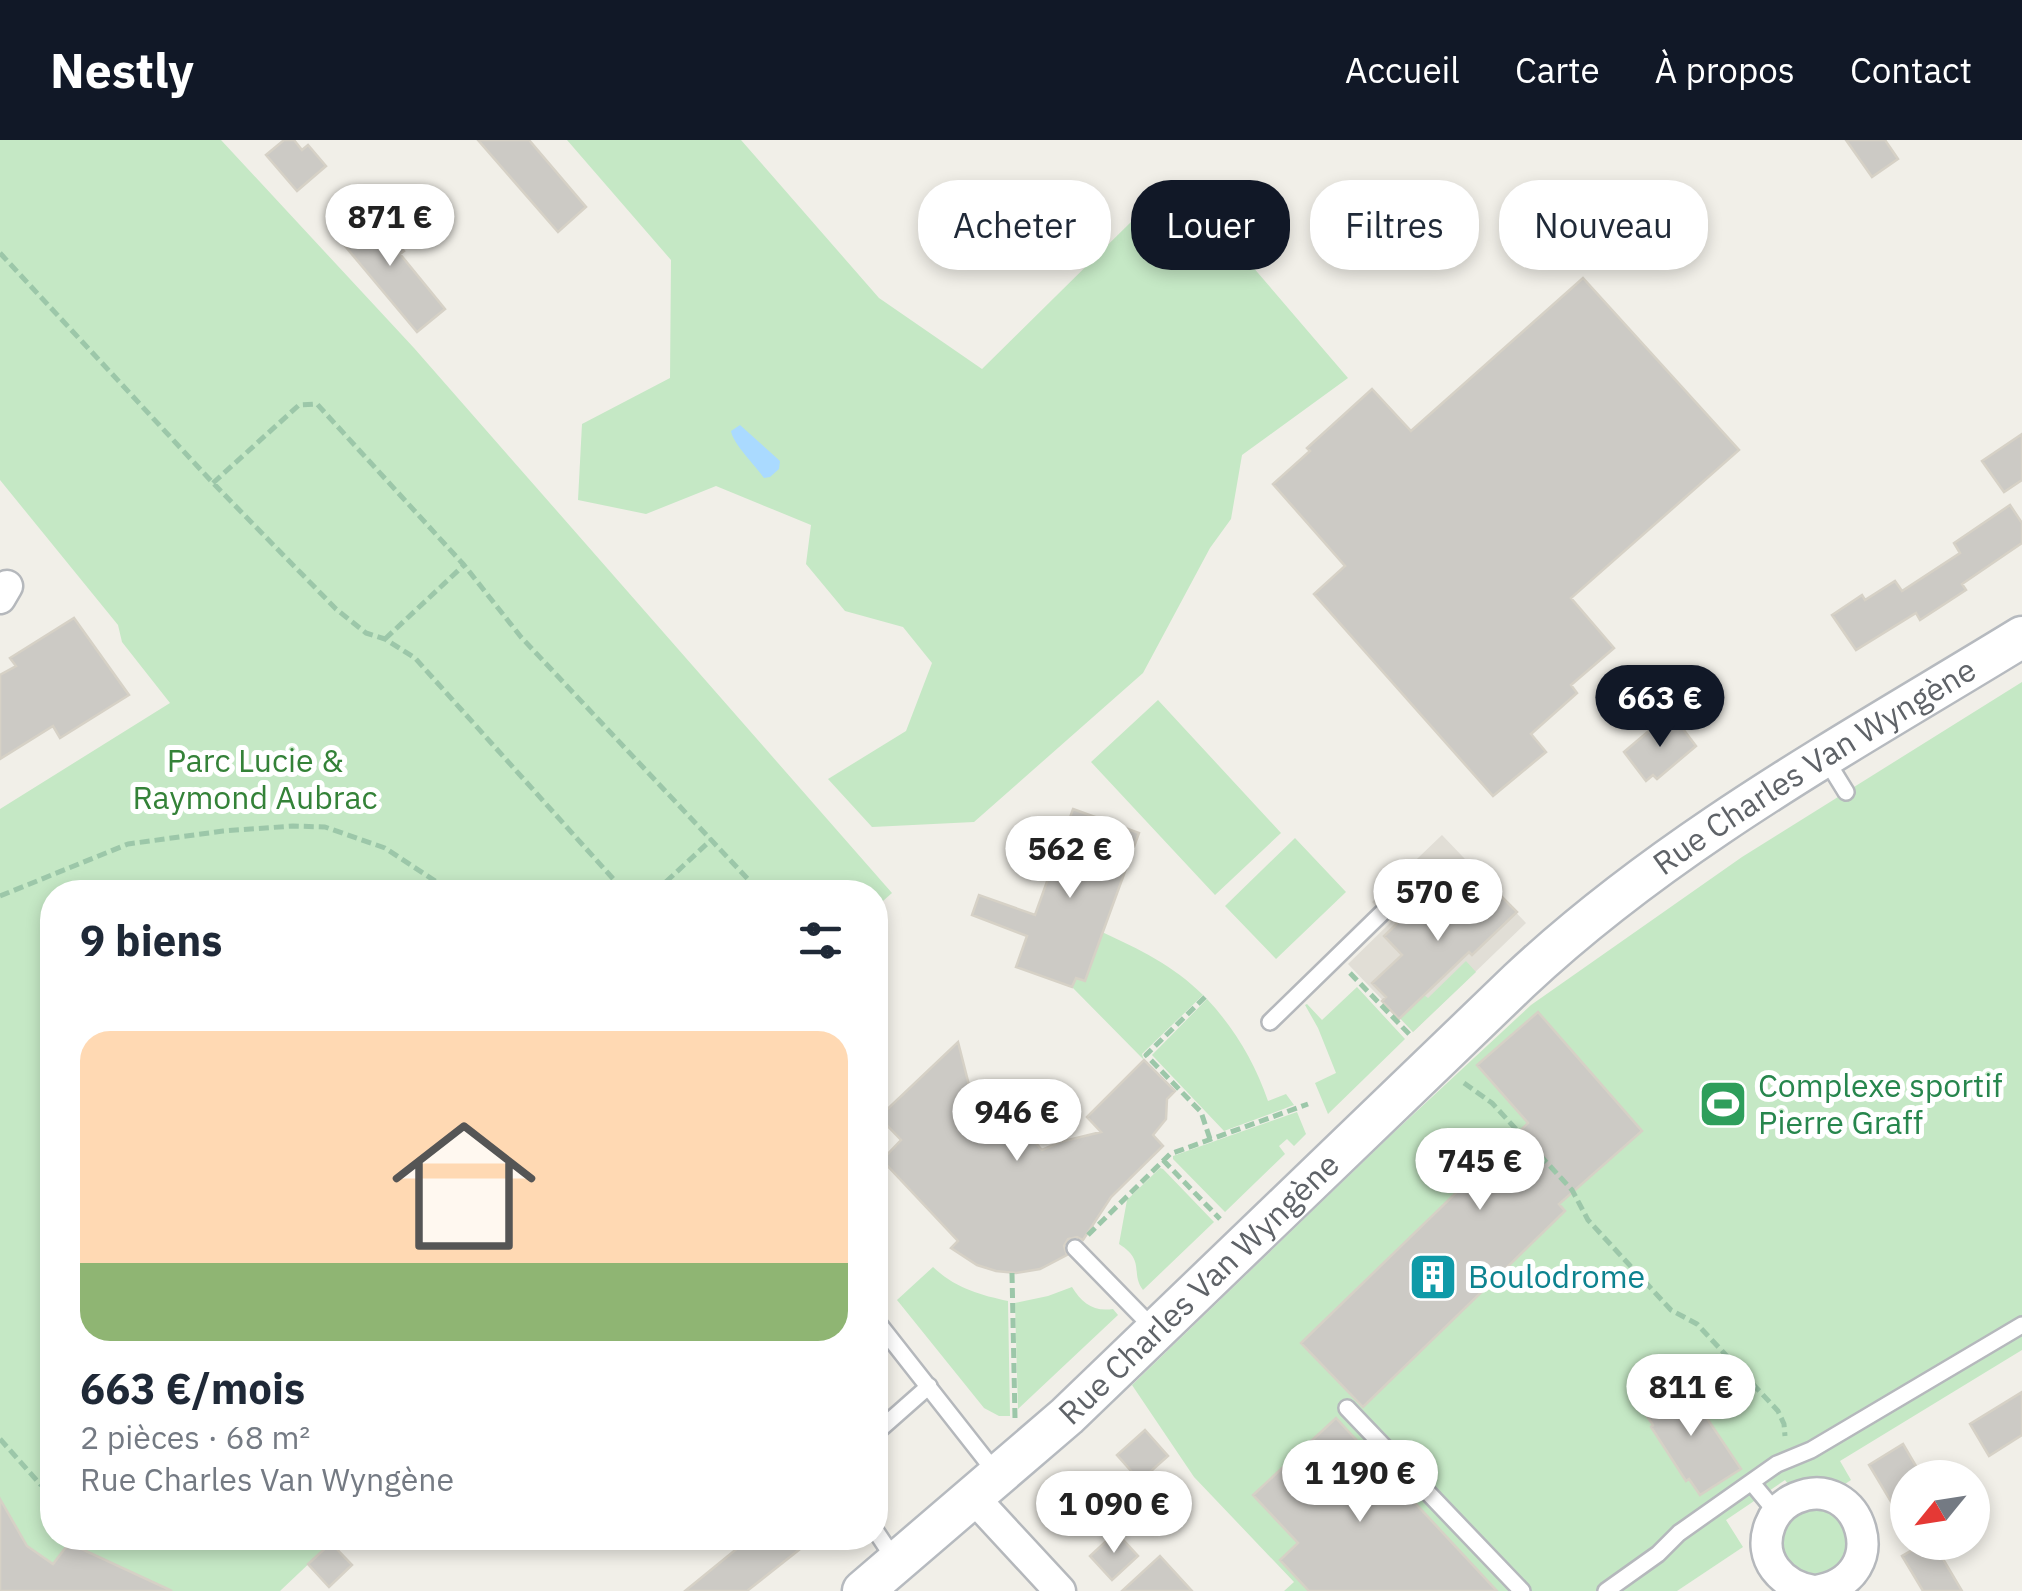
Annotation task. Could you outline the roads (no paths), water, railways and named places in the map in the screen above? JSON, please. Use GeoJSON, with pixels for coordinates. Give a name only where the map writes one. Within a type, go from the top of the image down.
{"type":"FeatureCollection","features":[{"type":"Feature","properties":{"kind":"street","name":"Rue Charles Van Wyngène"},"geometry":{"type":"LineString","coordinates":[[888,1546],[986,1486],[1067,1416],[1555,946],[1661,863],[2022,637]]}},
{"type":"Feature","properties":{"kind":"street"},"geometry":{"type":"LineString","coordinates":[[986,1486],[1060,1591]]}},
{"type":"Feature","properties":{"kind":"street"},"geometry":{"type":"LineString","coordinates":[[1820,1494],[1836,1498],[1850,1508],[1864,1538],[1855,1570],[1831,1589],[1800,1588],[1786,1582],[1768,1556],[1766,1541],[1776,1512],[1788,1501],[1820,1494]]}},
{"type":"Feature","properties":{"kind":"street","name":"Rue Charles Van Wyngène"},"geometry":{"type":"LineString","coordinates":[[862,1591],[884,1550]]}},
{"type":"Feature","properties":{"kind":"lane"},"geometry":{"type":"LineString","coordinates":[[1825,758],[1846,792]]}},
{"type":"Feature","properties":{"kind":"lane"},"geometry":{"type":"LineString","coordinates":[[1270,1022],[1383,912]]}},
{"type":"Feature","properties":{"kind":"lane"},"geometry":{"type":"LineString","coordinates":[[1078,1245],[1155,1330]]}},
{"type":"Feature","properties":{"kind":"lane"},"geometry":{"type":"LineString","coordinates":[[1606,1591],[1658,1554],[1679,1533],[1777,1464],[1811,1450],[2022,1325]]}},
{"type":"Feature","properties":{"kind":"lane"},"geometry":{"type":"LineString","coordinates":[[888,1335],[928,1386],[986,1486]]}},
{"type":"Feature","properties":{"kind":"lane"},"geometry":{"type":"LineString","coordinates":[[888,1421],[928,1386]]}},
{"type":"Feature","properties":{"kind":"lane"},"geometry":{"type":"LineString","coordinates":[[1347,1408],[1522,1591]]}},
{"type":"Feature","properties":{"kind":"lane"},"geometry":{"type":"LineString","coordinates":[[1752,1484],[1776,1512]]}},
{"type":"Feature","properties":{"kind":"water"},"geometry":{"type":"Polygon","coordinates":[[[740,425],[780,461],[779,469],[770,477],[764,478],[736,442],[731,431],[740,425]]]}},
{"type":"Feature","properties":{"kind":"place","name":"Complexe sportif Pierre Graff"},"geometry":{"type":"Point","coordinates":[1723,1104]}},
{"type":"Feature","properties":{"kind":"place","name":"Boulodrome"},"geometry":{"type":"Point","coordinates":[1433,1277]}},
{"type":"Feature","properties":{"kind":"park label","name":"Parc Lucie & Raymond Aubrac"},"geometry":{"type":"Point","coordinates":[255,780]}}]}
